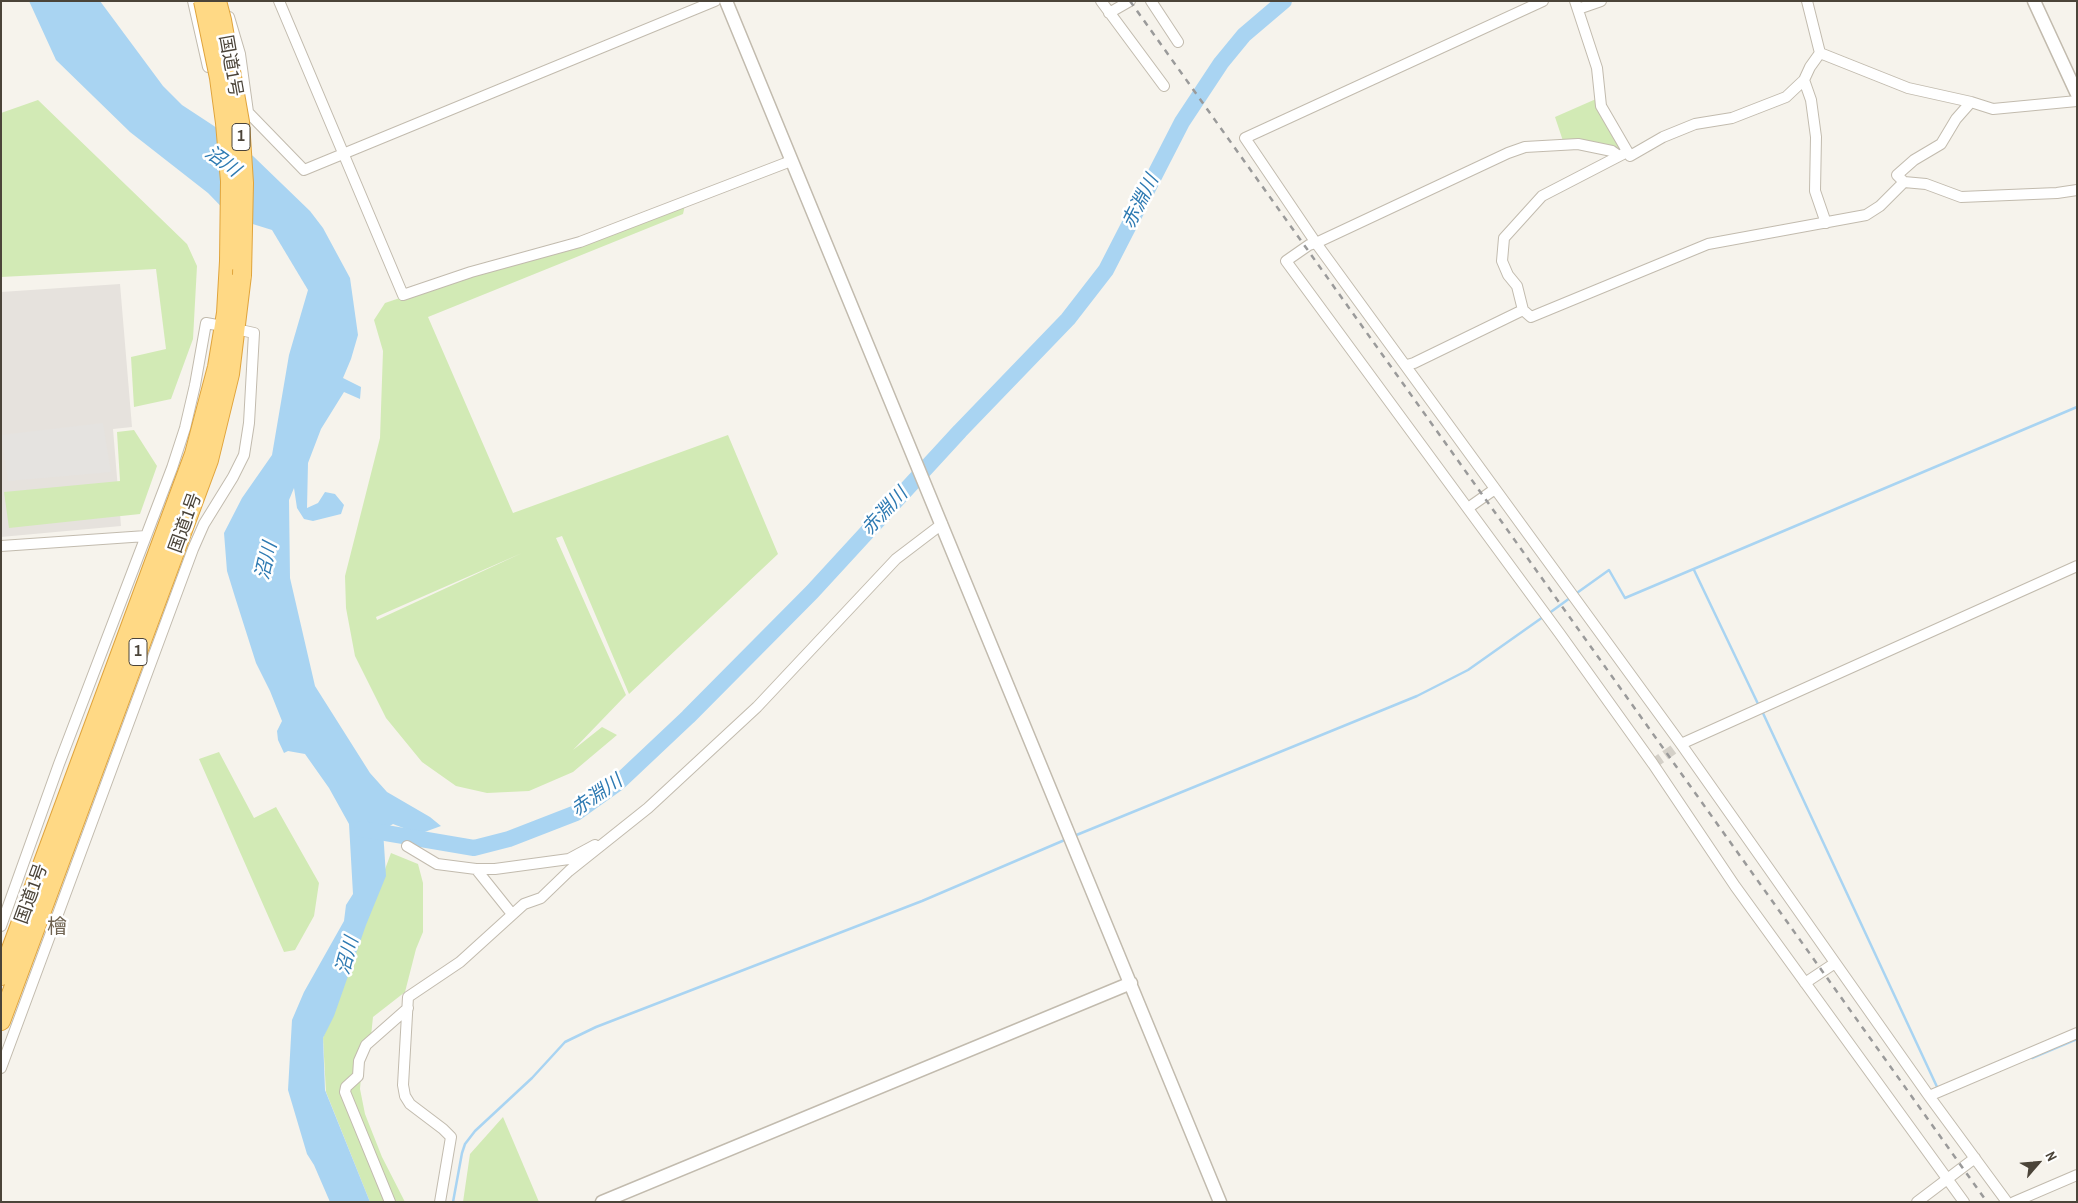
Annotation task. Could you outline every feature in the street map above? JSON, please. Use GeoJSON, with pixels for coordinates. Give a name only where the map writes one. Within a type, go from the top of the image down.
{"type":"FeatureCollection","features":[{"type":"Feature","properties":{"kind":"highway","name":"国道1号"},"geometry":{"type":"LineString","coordinates":[[1,976],[194,454],[217,367],[226,313],[230,181],[220,78],[203,1]]}},
{"type":"Feature","properties":{"kind":"highway","name":"国道1号"},"geometry":{"type":"LineString","coordinates":[[1,1021],[209,460],[230,374],[242,275],[244,183],[240,122],[217,1]]}},
{"type":"Feature","properties":{"kind":"street"},"geometry":{"type":"LineString","coordinates":[[192,1],[210,75],[304,170],[715,1]]}},
{"type":"Feature","properties":{"kind":"street"},"geometry":{"type":"LineString","coordinates":[[224,1],[240,54],[248,112]]}},
{"type":"Feature","properties":{"kind":"street"},"geometry":{"type":"LineString","coordinates":[[279,1],[403,295],[471,272],[580,242],[791,161]]}},
{"type":"Feature","properties":{"kind":"street"},"geometry":{"type":"LineString","coordinates":[[726,1],[1220,1202]]}},
{"type":"Feature","properties":{"kind":"street"},"geometry":{"type":"LineString","coordinates":[[1101,1],[1164,86]]}},
{"type":"Feature","properties":{"kind":"street"},"geometry":{"type":"LineString","coordinates":[[1109,14],[1130,1]]}},
{"type":"Feature","properties":{"kind":"street"},"geometry":{"type":"LineString","coordinates":[[1151,1],[1178,42]]}},
{"type":"Feature","properties":{"kind":"street"},"geometry":{"type":"LineString","coordinates":[[1543,1],[1245,138],[1316,243],[1407,365],[1681,744],[1929,1096],[2008,1202]]}},
{"type":"Feature","properties":{"kind":"street"},"geometry":{"type":"LineString","coordinates":[[1601,1],[1576,5],[1597,68],[1601,106],[1624,154]]}},
{"type":"Feature","properties":{"kind":"street"},"geometry":{"type":"LineString","coordinates":[[1807,1],[1820,53],[1804,80],[1786,97],[1732,118],[1696,124],[1663,137],[1630,156],[1578,144],[1525,147],[1508,153],[1316,243],[1308,244],[1286,260],[1588,672],[1735,886],[1964,1202]]}},
{"type":"Feature","properties":{"kind":"street"},"geometry":{"type":"LineString","coordinates":[[2034,1],[2077,94]]}},
{"type":"Feature","properties":{"kind":"street"},"geometry":{"type":"LineString","coordinates":[[1820,53],[1908,88],[1971,102],[1993,109],[2077,101]]}},
{"type":"Feature","properties":{"kind":"street"},"geometry":{"type":"LineString","coordinates":[[1804,80],[1810,100],[1816,138],[1815,192],[1826,223]]}},
{"type":"Feature","properties":{"kind":"street"},"geometry":{"type":"LineString","coordinates":[[1971,102],[1956,119],[1941,144],[1914,160],[1897,176],[1904,182],[1926,184],[1961,197],[2057,193],[2077,190]]}},
{"type":"Feature","properties":{"kind":"street"},"geometry":{"type":"LineString","coordinates":[[1624,154],[1542,196],[1504,238],[1502,261],[1508,275],[1517,286],[1523,310],[1531,317],[1708,244],[1866,215],[1880,206],[1904,182]]}},
{"type":"Feature","properties":{"kind":"street"},"geometry":{"type":"LineString","coordinates":[[1407,365],[1523,310]]}},
{"type":"Feature","properties":{"kind":"street"},"geometry":{"type":"LineString","coordinates":[[1,926],[51,787],[172,468],[195,384],[206,323],[217,325]]}},
{"type":"Feature","properties":{"kind":"street"},"geometry":{"type":"LineString","coordinates":[[1,1068],[52,933],[105,776],[204,524],[233,477],[244,455],[249,423],[254,333],[245,331]]}},
{"type":"Feature","properties":{"kind":"street"},"geometry":{"type":"LineString","coordinates":[[1468,508],[1495,489]]}},
{"type":"Feature","properties":{"kind":"street"},"geometry":{"type":"LineString","coordinates":[[440,1202],[451,1137],[410,1104],[405,1096],[403,1084],[408,997],[460,962],[524,904],[541,898],[569,871],[618,834],[757,707],[896,559],[940,520]]}},
{"type":"Feature","properties":{"kind":"street"},"geometry":{"type":"LineString","coordinates":[[1,546],[146,536]]}},
{"type":"Feature","properties":{"kind":"street"},"geometry":{"type":"LineString","coordinates":[[1681,744],[2077,566]]}},
{"type":"Feature","properties":{"kind":"street"},"geometry":{"type":"LineString","coordinates":[[51,787],[67,784]]}},
{"type":"Feature","properties":{"kind":"street"},"geometry":{"type":"LineString","coordinates":[[407,846],[437,864],[476,869],[495,869],[569,859],[618,834]]}},
{"type":"Feature","properties":{"kind":"street"},"geometry":{"type":"LineString","coordinates":[[476,869],[512,914]]}},
{"type":"Feature","properties":{"kind":"street"},"geometry":{"type":"LineString","coordinates":[[40,941],[52,933]]}},
{"type":"Feature","properties":{"kind":"street"},"geometry":{"type":"LineString","coordinates":[[1805,983],[1835,963]]}},
{"type":"Feature","properties":{"kind":"street"},"geometry":{"type":"LineString","coordinates":[[602,1202],[1131,983]]}},
{"type":"Feature","properties":{"kind":"street"},"geometry":{"type":"LineString","coordinates":[[390,1202],[345,1092],[346,1087],[358,1076],[360,1061],[366,1045],[408,1008]]}},
{"type":"Feature","properties":{"kind":"street"},"geometry":{"type":"LineString","coordinates":[[1929,1096],[2077,1033]]}},
{"type":"Feature","properties":{"kind":"street"},"geometry":{"type":"LineString","coordinates":[[1918,1202],[1975,1158]]}},
{"type":"Feature","properties":{"kind":"street"},"geometry":{"type":"LineString","coordinates":[[2014,1202],[2077,1175]]}},
{"type":"Feature","properties":{"kind":"shaded area"},"geometry":{"type":"Polygon","coordinates":[[[120,284],[132,427],[113,429],[121,526],[1,537],[1,292],[120,284]]]}},
{"type":"Feature","properties":{"kind":"shaded area"},"geometry":{"type":"Polygon","coordinates":[[[103,423],[111,472],[8,481],[1,435],[103,423]]]}},
{"type":"Feature","properties":{"kind":"green space"},"geometry":{"type":"Polygon","coordinates":[[[1596,99],[1627,152],[1563,141],[1555,117],[1596,99]]]}},
{"type":"Feature","properties":{"kind":"green space"},"geometry":{"type":"Polygon","coordinates":[[[38,100],[187,244],[197,266],[193,339],[171,399],[134,407],[131,357],[166,349],[156,269],[1,277],[1,113],[38,100]]]}},
{"type":"Feature","properties":{"kind":"green space"},"geometry":{"type":"Polygon","coordinates":[[[686,201],[683,214],[428,317],[513,513],[728,435],[778,554],[629,694],[562,536],[556,538],[626,695],[573,750],[602,727],[617,735],[573,772],[529,791],[487,793],[456,786],[422,762],[386,718],[355,656],[346,608],[345,576],[380,438],[383,351],[374,320],[385,303],[686,201]],[[522,553],[376,617],[377,620],[522,553]]]}},
{"type":"Feature","properties":{"kind":"green space"},"geometry":{"type":"Polygon","coordinates":[[[134,430],[157,466],[140,514],[9,528],[4,492],[120,481],[117,432],[134,430]]]}},
{"type":"Feature","properties":{"kind":"green space"},"geometry":{"type":"Polygon","coordinates":[[[219,752],[254,818],[276,807],[319,883],[314,916],[295,950],[284,952],[199,759],[219,752]]]}},
{"type":"Feature","properties":{"kind":"green space"},"geometry":{"type":"Polygon","coordinates":[[[391,853],[418,864],[423,883],[423,932],[416,949],[405,992],[373,1017],[371,1036],[363,1053],[360,1089],[365,1114],[382,1157],[405,1202],[370,1202],[326,1092],[323,1038],[391,853]]]}},
{"type":"Feature","properties":{"kind":"green space"},"geometry":{"type":"Polygon","coordinates":[[[503,1117],[539,1202],[463,1202],[470,1154],[503,1117]]]}},
{"type":"Feature","properties":{"kind":"water","name":"沼川"},"geometry":{"type":"Polygon","coordinates":[[[29,1],[100,1],[163,86],[182,105],[214,126],[253,156],[310,211],[323,228],[350,278],[358,335],[343,378],[361,387],[360,399],[344,392],[321,429],[308,463],[307,508],[318,503],[325,492],[335,494],[344,505],[341,514],[313,521],[304,519],[297,508],[294,488],[289,500],[290,578],[315,686],[370,773],[387,792],[430,817],[441,826],[419,834],[393,824],[383,830],[386,876],[366,925],[334,1016],[323,1038],[325,1090],[370,1202],[330,1202],[314,1165],[307,1154],[288,1090],[292,1020],[304,992],[344,921],[346,905],[353,894],[349,824],[329,788],[305,754],[288,751],[284,753],[278,740],[277,731],[282,721],[256,663],[235,597],[227,571],[224,533],[242,498],[272,455],[289,355],[308,290],[272,230],[243,221],[239,225],[208,193],[130,132],[56,60],[29,1]]]}},
{"type":"Feature","properties":{"kind":"waterway","name":"赤淵川"},"geometry":{"type":"LineString","coordinates":[[362,829],[474,848],[509,839],[576,813],[618,783],[688,717],[812,592],[960,431],[1068,319],[1106,270],[1182,122],[1221,63],[1244,35],[1284,1]]}},
{"type":"Feature","properties":{"kind":"waterway"},"geometry":{"type":"LineString","coordinates":[[1574,595],[1609,570],[1625,598],[2077,407]]}},
{"type":"Feature","properties":{"kind":"waterway"},"geometry":{"type":"LineString","coordinates":[[1694,570],[1759,706]]}},
{"type":"Feature","properties":{"kind":"waterway"},"geometry":{"type":"LineString","coordinates":[[1548,614],[1570,598]]}},
{"type":"Feature","properties":{"kind":"waterway"},"geometry":{"type":"LineString","coordinates":[[1074,836],[1417,696],[1468,670],[1543,617]]}},
{"type":"Feature","properties":{"kind":"waterway"},"geometry":{"type":"LineString","coordinates":[[1762,711],[1938,1089]]}},
{"type":"Feature","properties":{"kind":"waterway"},"geometry":{"type":"LineString","coordinates":[[453,1202],[465,1144],[475,1131],[532,1078],[565,1042],[596,1027],[922,901],[1067,839]]}},
{"type":"Feature","properties":{"kind":"waterway"},"geometry":{"type":"LineString","coordinates":[[2032,1058],[2077,1039]]}},
{"type":"Feature","properties":{"kind":"tunnel"},"geometry":{"type":"LineString","coordinates":[[1653,764],[1681,744]]}},
{"type":"Feature","properties":{"kind":"railway"},"geometry":{"type":"LineString","coordinates":[[1130,1],[1987,1202]]}},
{"type":"Feature","properties":{"kind":"district","name":"檜"},"geometry":{"type":"Point","coordinates":[57,928]}}]}
